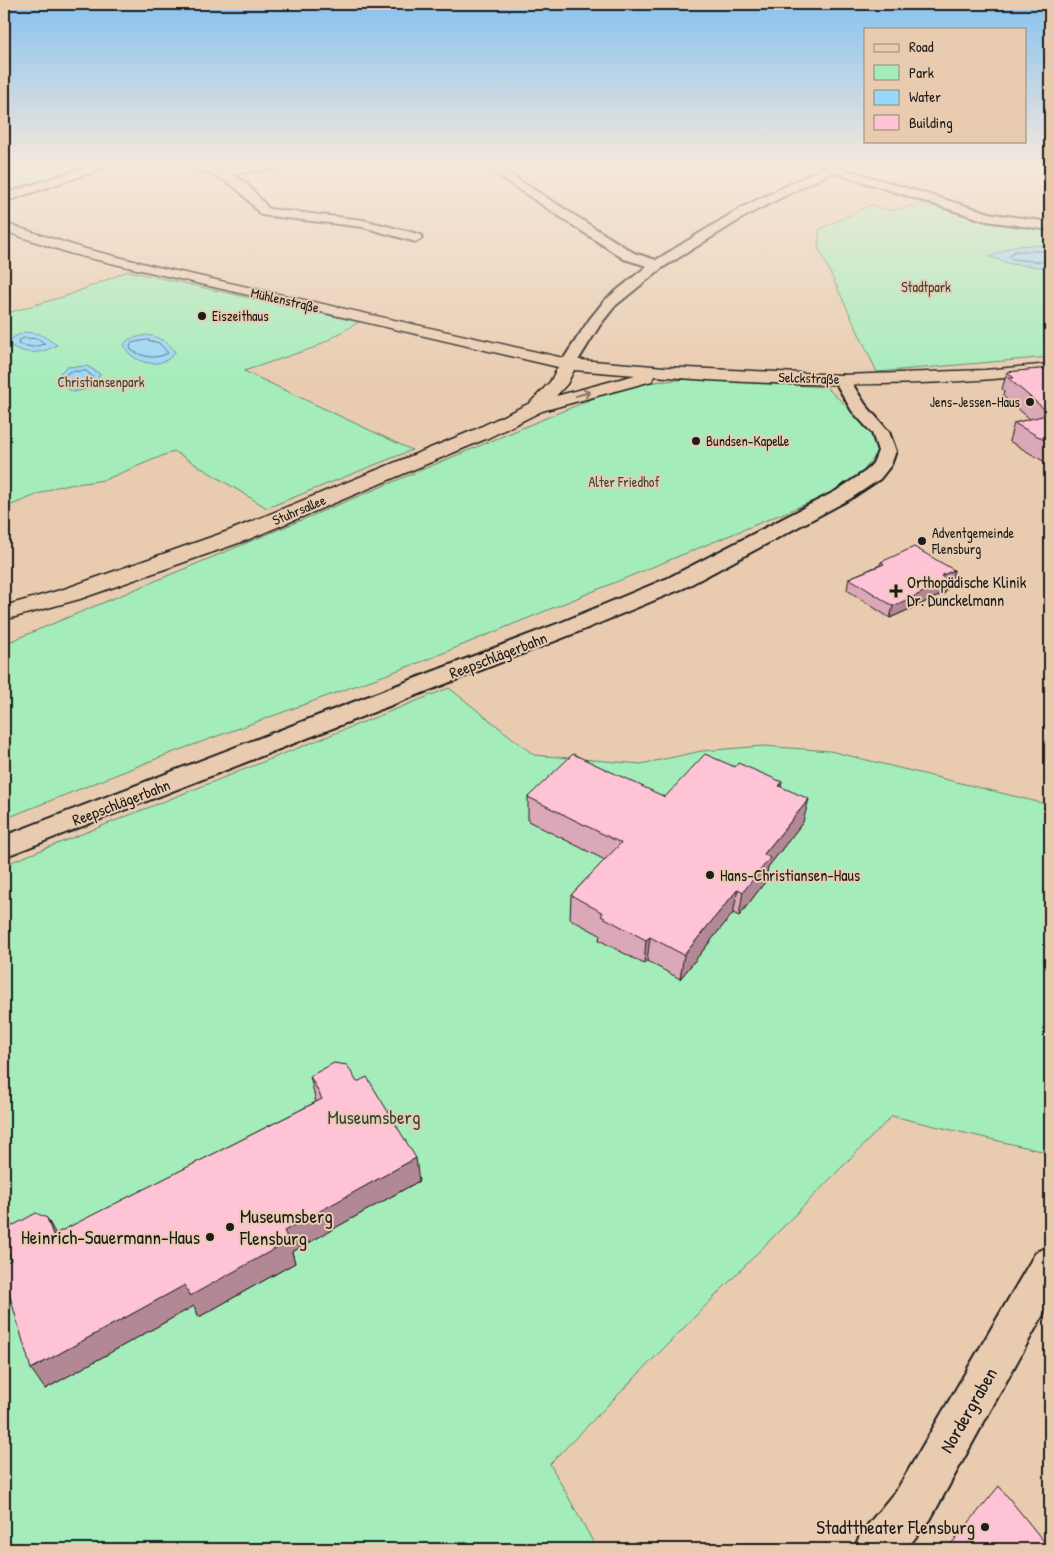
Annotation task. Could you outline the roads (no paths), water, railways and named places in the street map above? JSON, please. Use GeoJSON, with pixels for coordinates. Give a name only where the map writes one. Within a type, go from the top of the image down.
{"type":"FeatureCollection","features":[{"type":"Feature","properties":{"kind":"main road","name":"Mühlenstraße"},"geometry":{"type":"LineString","coordinates":[[36,237],[77,251],[158,271],[568,364]]}},
{"type":"Feature","properties":{"kind":"main road","name":"Selckstraße"},"geometry":{"type":"LineString","coordinates":[[568,364],[665,372],[842,380],[986,375],[1050,369]]}},
{"type":"Feature","properties":{"kind":"main road","name":"Stuhrsallee"},"geometry":{"type":"LineString","coordinates":[[4,614],[72,594],[239,535],[481,434],[536,407],[558,384],[568,364]]}},
{"type":"Feature","properties":{"kind":"main road"},"geometry":{"type":"LineString","coordinates":[[536,407],[665,372]]}},
{"type":"Feature","properties":{"kind":"street"},"geometry":{"type":"LineString","coordinates":[[600,237],[629,256],[657,265]]}},
{"type":"Feature","properties":{"kind":"street"},"geometry":{"type":"LineString","coordinates":[[568,364],[610,302],[657,265],[702,237]]}},
{"type":"Feature","properties":{"kind":"street","name":"Reepschlägerbahn"},"geometry":{"type":"LineString","coordinates":[[4,847],[570,627],[676,583],[843,495],[873,475],[882,465],[887,451],[880,432],[858,407],[842,380]]}},
{"type":"Feature","properties":{"kind":"street","name":"Nordergraben"},"geometry":{"type":"LineString","coordinates":[[877,1549],[914,1504],[1050,1265]]}},
{"type":"Feature","properties":{"kind":"water"},"geometry":{"type":"Polygon","coordinates":[[[1013,246],[1050,246],[1050,268],[1011,264],[990,257],[1013,246]]]}},
{"type":"Feature","properties":{"kind":"water"},"geometry":{"type":"Polygon","coordinates":[[[25,332],[40,334],[57,345],[44,351],[26,352],[8,344],[14,337],[25,332]]]}},
{"type":"Feature","properties":{"kind":"water"},"geometry":{"type":"Polygon","coordinates":[[[147,335],[163,340],[175,352],[163,362],[155,363],[140,361],[133,357],[124,345],[129,339],[147,335]]]}},
{"type":"Feature","properties":{"kind":"water"},"geometry":{"type":"Polygon","coordinates":[[[87,366],[100,374],[89,387],[72,392],[60,383],[59,374],[66,367],[87,366]]]}},
{"type":"Feature","properties":{"kind":"place","name":"Eiszeithaus"},"geometry":{"type":"Point","coordinates":[202,316]}},
{"type":"Feature","properties":{"kind":"place","name":"Jens-Jessen-Haus"},"geometry":{"type":"Point","coordinates":[1030,402]}},
{"type":"Feature","properties":{"kind":"place","name":"Bundsen-Kapelle"},"geometry":{"type":"Point","coordinates":[696,441]}},
{"type":"Feature","properties":{"kind":"place","name":"Adventgemeinde Flensburg"},"geometry":{"type":"Point","coordinates":[922,541]}},
{"type":"Feature","properties":{"kind":"place","name":"Orthopädische Klinik Dr. Dunckelmann"},"geometry":{"type":"Point","coordinates":[896,591]}},
{"type":"Feature","properties":{"kind":"place","name":"Hans-Christiansen-Haus"},"geometry":{"type":"Point","coordinates":[710,875]}},
{"type":"Feature","properties":{"kind":"place","name":"Museumsberg Flensburg"},"geometry":{"type":"Point","coordinates":[230,1227]}},
{"type":"Feature","properties":{"kind":"place","name":"Heinrich-Sauermann-Haus"},"geometry":{"type":"Point","coordinates":[210,1237]}},
{"type":"Feature","properties":{"kind":"place","name":"Stadttheater Flensburg"},"geometry":{"type":"Point","coordinates":[985,1527]}},
{"type":"Feature","properties":{"kind":"park label","name":"Stadtpark"},"geometry":{"type":"Point","coordinates":[926,287]}},
{"type":"Feature","properties":{"kind":"park label","name":"Christiansenpark"},"geometry":{"type":"Point","coordinates":[101,382]}},
{"type":"Feature","properties":{"kind":"park label","name":"Alter Friedhof"},"geometry":{"type":"Point","coordinates":[624,482]}},
{"type":"Feature","properties":{"kind":"park label","name":"Museumsberg"},"geometry":{"type":"Point","coordinates":[374,1117]}}]}
